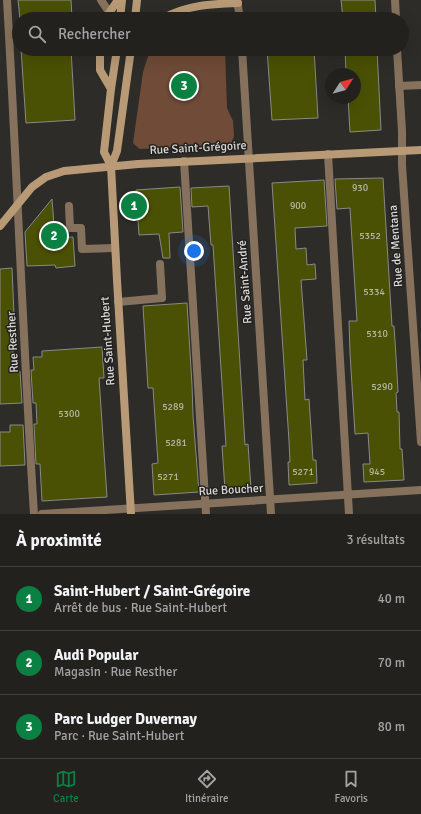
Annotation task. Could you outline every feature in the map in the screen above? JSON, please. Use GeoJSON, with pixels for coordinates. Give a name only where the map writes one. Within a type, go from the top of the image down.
{"type":"FeatureCollection","features":[{"type":"Feature","properties":{"kind":"street","name":"Rue Resther"},"geometry":{"type":"LineString","coordinates":[[7,0],[34,514]]}},
{"type":"Feature","properties":{"kind":"street"},"geometry":{"type":"LineString","coordinates":[[101,0],[106,12]]}},
{"type":"Feature","properties":{"kind":"street"},"geometry":{"type":"LineString","coordinates":[[110,12],[118,0]]}},
{"type":"Feature","properties":{"kind":"street"},"geometry":{"type":"LineString","coordinates":[[121,12],[122,0]]}},
{"type":"Feature","properties":{"kind":"street"},"geometry":{"type":"LineString","coordinates":[[136,12],[137,0]]}},
{"type":"Feature","properties":{"kind":"street"},"geometry":{"type":"LineString","coordinates":[[395,0],[396,12]]}},
{"type":"Feature","properties":{"kind":"street"},"geometry":{"type":"LineString","coordinates":[[178,12],[189,8],[211,4],[238,2],[239,12]]}},
{"type":"Feature","properties":{"kind":"street"},"geometry":{"type":"LineString","coordinates":[[100,56],[100,70],[111,89]]}},
{"type":"Feature","properties":{"kind":"street","name":"Rue Saint-Hubert"},"geometry":{"type":"LineString","coordinates":[[116,56],[104,152],[111,166],[131,511]]}},
{"type":"Feature","properties":{"kind":"street","name":"Rue Saint-Hubert"},"geometry":{"type":"LineString","coordinates":[[111,166],[117,151],[130,56]]}},
{"type":"Feature","properties":{"kind":"street","name":"Rue Saint-André"},"geometry":{"type":"LineString","coordinates":[[242,56],[271,514]]}},
{"type":"Feature","properties":{"kind":"street","name":"Rue de Mentana"},"geometry":{"type":"LineString","coordinates":[[398,56],[402,150],[421,442]]}},
{"type":"Feature","properties":{"kind":"street"},"geometry":{"type":"LineString","coordinates":[[400,86],[421,85]]}},
{"type":"Feature","properties":{"kind":"street","name":"Rue Saint-Grégoire"},"geometry":{"type":"LineString","coordinates":[[0,226],[6,221],[32,187],[49,175],[68,171],[111,166],[184,161],[421,150]]}},
{"type":"Feature","properties":{"kind":"street"},"geometry":{"type":"LineString","coordinates":[[328,154],[349,514]]}},
{"type":"Feature","properties":{"kind":"street"},"geometry":{"type":"LineString","coordinates":[[184,161],[206,514]]}},
{"type":"Feature","properties":{"kind":"street"},"geometry":{"type":"LineString","coordinates":[[69,206],[70,228],[81,228],[82,249],[115,248]]}},
{"type":"Feature","properties":{"kind":"street"},"geometry":{"type":"LineString","coordinates":[[118,302],[162,298],[160,264]]}},
{"type":"Feature","properties":{"kind":"street","name":"Rue Boucher"},"geometry":{"type":"LineString","coordinates":[[25,514],[131,511],[206,504],[421,490]]}},
{"type":"Feature","properties":{"kind":"shaded area"},"geometry":{"type":"Polygon","coordinates":[[[148,56],[225,56],[227,108],[233,121],[234,136],[231,144],[140,149],[133,143],[143,72],[148,56]]]}},
{"type":"Feature","properties":{"kind":"building"},"geometry":{"type":"Polygon","coordinates":[[[18,0],[71,0],[72,12],[19,12],[18,0]]]}},
{"type":"Feature","properties":{"kind":"building"},"geometry":{"type":"Polygon","coordinates":[[[341,0],[375,0],[376,12],[342,12],[341,0]]]}},
{"type":"Feature","properties":{"kind":"building"},"geometry":{"type":"Polygon","coordinates":[[[21,56],[71,56],[75,120],[26,123],[21,56]]]}},
{"type":"Feature","properties":{"kind":"building"},"geometry":{"type":"Polygon","coordinates":[[[267,56],[314,56],[318,118],[272,120],[267,56]]]}},
{"type":"Feature","properties":{"kind":"building"},"geometry":{"type":"Polygon","coordinates":[[[345,56],[377,56],[381,130],[350,132],[348,104],[361,104],[361,68],[346,68],[345,56]]]}},
{"type":"Feature","properties":{"kind":"building"},"geometry":{"type":"Polygon","coordinates":[[[383,178],[392,326],[394,326],[396,356],[398,392],[396,393],[397,412],[399,412],[400,449],[402,449],[404,480],[364,482],[363,464],[370,464],[368,433],[355,434],[350,353],[349,321],[357,321],[350,208],[337,209],[335,179],[383,178]]]}},
{"type":"Feature","properties":{"kind":"building"},"geometry":{"type":"Polygon","coordinates":[[[324,180],[327,226],[295,228],[296,249],[306,248],[307,265],[315,264],[316,279],[301,280],[307,360],[303,360],[305,400],[309,399],[313,460],[316,460],[317,483],[289,485],[289,441],[272,183],[324,180]]]}},
{"type":"Feature","properties":{"kind":"building"},"geometry":{"type":"Polygon","coordinates":[[[229,186],[245,445],[248,444],[251,489],[225,490],[222,446],[226,446],[213,245],[211,245],[208,206],[192,207],[191,188],[229,186]]]}},
{"type":"Feature","properties":{"kind":"building"},"geometry":{"type":"Polygon","coordinates":[[[180,187],[183,232],[169,233],[170,258],[163,258],[159,234],[139,235],[136,190],[180,187]]]}},
{"type":"Feature","properties":{"kind":"building"},"geometry":{"type":"Polygon","coordinates":[[[52,199],[55,238],[73,237],[75,266],[56,268],[55,265],[27,266],[25,232],[52,199]]]}},
{"type":"Feature","properties":{"kind":"building"},"geometry":{"type":"Polygon","coordinates":[[[12,268],[15,338],[12,338],[14,371],[20,371],[22,403],[0,404],[0,269],[12,268]]]}},
{"type":"Feature","properties":{"kind":"building"},"geometry":{"type":"Polygon","coordinates":[[[187,303],[199,492],[154,495],[152,464],[158,463],[153,388],[148,388],[143,306],[187,303]]]}},
{"type":"Feature","properties":{"kind":"building"},"geometry":{"type":"Polygon","coordinates":[[[102,347],[104,378],[99,378],[107,497],[42,501],[40,464],[36,464],[34,424],[37,424],[36,403],[33,403],[31,370],[34,370],[33,357],[42,357],[42,351],[102,347]]]}},
{"type":"Feature","properties":{"kind":"building"},"geometry":{"type":"Polygon","coordinates":[[[10,425],[23,425],[25,465],[0,466],[0,432],[10,432],[10,425]]]}},
{"type":"Feature","properties":{"kind":"place","name":"Parc Ludger Duvernay"},"geometry":{"type":"Point","coordinates":[184,86]}},
{"type":"Feature","properties":{"kind":"place","name":"Saint-Hubert / Saint-Grégoire"},"geometry":{"type":"Point","coordinates":[134,206]}},
{"type":"Feature","properties":{"kind":"place","name":"Audi Popular"},"geometry":{"type":"Point","coordinates":[54,236]}}]}
